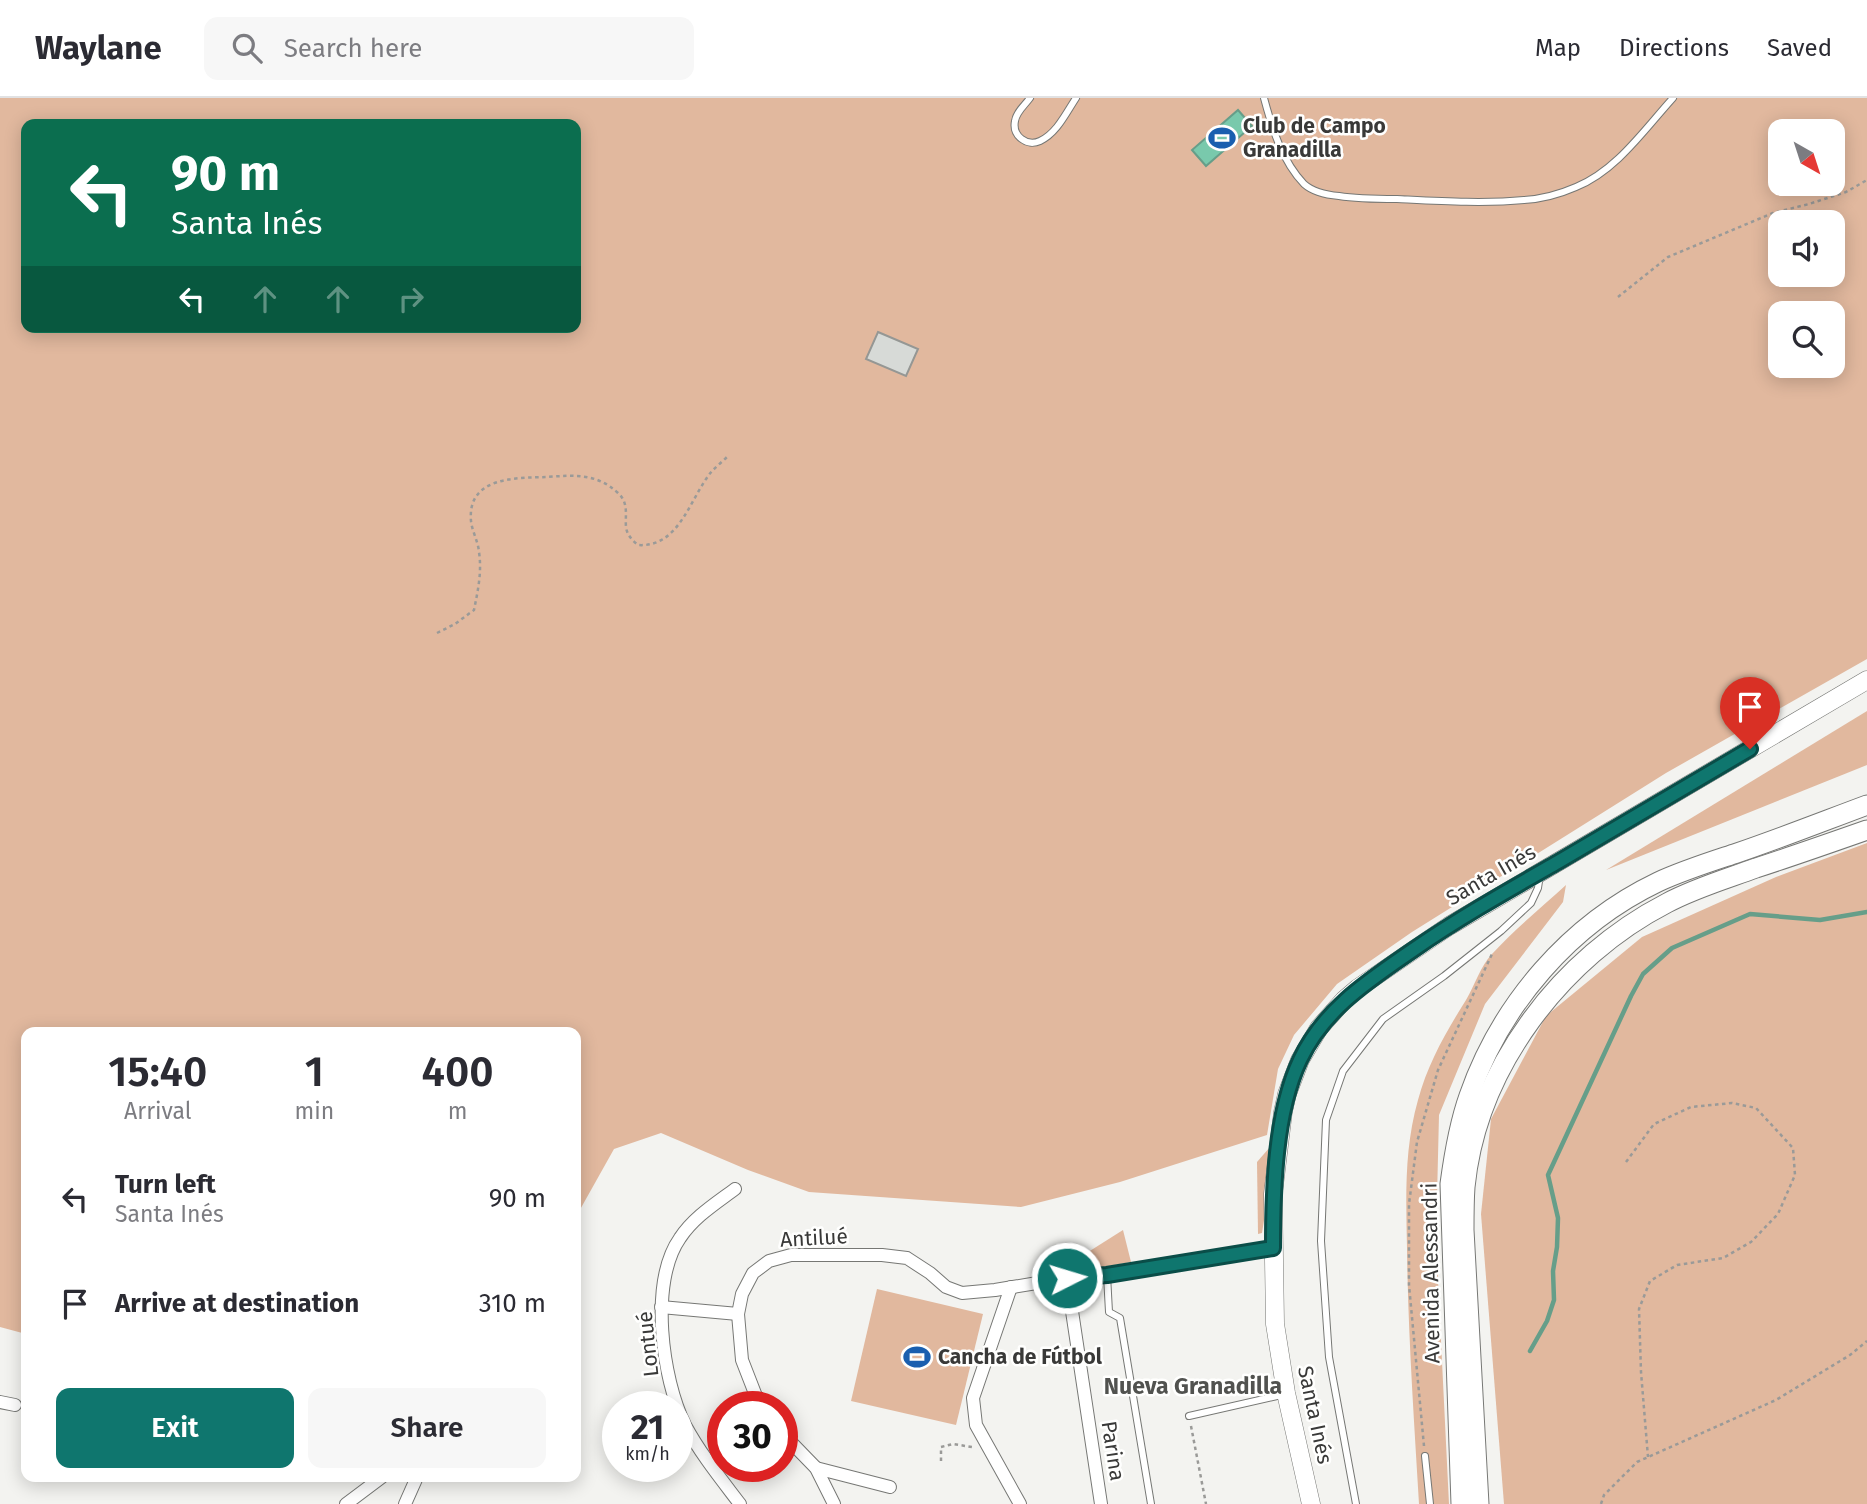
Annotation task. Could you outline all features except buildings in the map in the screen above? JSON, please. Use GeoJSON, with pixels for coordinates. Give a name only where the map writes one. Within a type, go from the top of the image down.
{"type":"FeatureCollection","features":[{"type":"Feature","properties":{"kind":"main road","name":"Santa Inés"},"geometry":{"type":"LineString","coordinates":[[1311,1504],[1286,1393],[1275,1324],[1273,1194],[1283,1112],[1290,1085],[1300,1060],[1319,1028],[1358,988],[1449,926],[1867,680]]}},
{"type":"Feature","properties":{"kind":"main road","name":"Avenida Alessandri"},"geometry":{"type":"LineString","coordinates":[[1461,1504],[1450,1184],[1463,1115],[1493,1041],[1514,1006],[1545,967],[1585,929],[1631,897],[1681,872],[1867,805]]}},
{"type":"Feature","properties":{"kind":"main road","name":"Avenida Alessandri"},"geometry":{"type":"LineString","coordinates":[[1479,1504],[1464,1230],[1465,1188],[1476,1133],[1496,1081],[1509,1056],[1539,1009],[1558,987],[1598,948],[1643,916],[1693,891],[1867,830]]}},
{"type":"Feature","properties":{"kind":"street","name":"Lontué"},"geometry":{"type":"LineString","coordinates":[[735,1189],[699,1214],[678,1240],[667,1270],[661,1307],[664,1349],[673,1394],[685,1425],[740,1504]]}},
{"type":"Feature","properties":{"kind":"street","name":"Antilué"},"geometry":{"type":"LineString","coordinates":[[754,1391],[742,1360],[738,1314],[742,1294],[753,1273],[769,1261],[791,1255],[882,1255],[908,1258],[946,1287],[962,1293],[1107,1275],[1273,1248]]}},
{"type":"Feature","properties":{"kind":"street","name":"Parina"},"geometry":{"type":"LineString","coordinates":[[1067,1278],[1101,1504]]}},
{"type":"Feature","properties":{"kind":"street"},"geometry":{"type":"LineString","coordinates":[[1011,1287],[973,1398],[976,1425],[1020,1504]]}},
{"type":"Feature","properties":{"kind":"street"},"geometry":{"type":"LineString","coordinates":[[661,1307],[738,1314]]}},
{"type":"Feature","properties":{"kind":"street"},"geometry":{"type":"LineString","coordinates":[[0,1402],[15,1405]]}},
{"type":"Feature","properties":{"kind":"street"},"geometry":{"type":"LineString","coordinates":[[798,1449],[816,1468],[834,1504]]}},
{"type":"Feature","properties":{"kind":"street"},"geometry":{"type":"LineString","coordinates":[[816,1468],[890,1487]]}},
{"type":"Feature","properties":{"kind":"street"},"geometry":{"type":"LineString","coordinates":[[346,1504],[375,1482]]}},
{"type":"Feature","properties":{"kind":"street"},"geometry":{"type":"LineString","coordinates":[[405,1504],[415,1482]]}},
{"type":"Feature","properties":{"kind":"lane"},"geometry":{"type":"LineString","coordinates":[[1030,98],[1014,120],[1020,137],[1033,144],[1056,128],[1076,98]]}},
{"type":"Feature","properties":{"kind":"lane"},"geometry":{"type":"LineString","coordinates":[[1264,98],[1272,129],[1285,157],[1305,185],[1320,193],[1355,198],[1499,201],[1552,195],[1577,187],[1596,176],[1617,160],[1673,98]]}},
{"type":"Feature","properties":{"kind":"lane"},"geometry":{"type":"LineString","coordinates":[[1356,1504],[1329,1357],[1321,1241],[1326,1120],[1343,1071],[1383,1019],[1472,955],[1531,904],[1538,888],[1540,872]]}},
{"type":"Feature","properties":{"kind":"lane"},"geometry":{"type":"LineString","coordinates":[[1107,1275],[1109,1312],[1120,1318],[1151,1504]]}},
{"type":"Feature","properties":{"kind":"lane"},"geometry":{"type":"LineString","coordinates":[[1189,1416],[1286,1393]]}},
{"type":"Feature","properties":{"kind":"lane"},"geometry":{"type":"LineString","coordinates":[[1425,1456],[1430,1504]]}},
{"type":"Feature","properties":{"kind":"path"},"geometry":{"type":"LineString","coordinates":[[1618,297],[1668,257],[1773,213],[1846,192],[1867,180]]}},
{"type":"Feature","properties":{"kind":"path"},"geometry":{"type":"LineString","coordinates":[[437,633],[474,610],[480,579],[479,551],[471,520],[473,500],[483,488],[498,481],[531,478],[579,475],[600,480],[621,494],[628,513],[626,527],[629,536],[638,545],[646,545],[657,543],[678,526],[713,470],[728,456]]}},
{"type":"Feature","properties":{"kind":"path"},"geometry":{"type":"LineString","coordinates":[[1626,1162],[1654,1124],[1691,1107],[1732,1102],[1756,1108],[1793,1148],[1796,1175],[1778,1214],[1751,1242],[1723,1258],[1677,1265],[1650,1281],[1639,1309],[1648,1457]]}},
{"type":"Feature","properties":{"kind":"path"},"geometry":{"type":"LineString","coordinates":[[1601,1504],[1604,1496],[1637,1462],[1776,1400],[1850,1355],[1867,1341]]}},
{"type":"Feature","properties":{"kind":"path"},"geometry":{"type":"LineString","coordinates":[[1189,1416],[1206,1504]]}},
{"type":"Feature","properties":{"kind":"path"},"geometry":{"type":"LineString","coordinates":[[941,1461],[941,1447],[953,1444],[989,1449]]}},
{"type":"Feature","properties":{"kind":"shaded area","name":"Club de Campo Granadilla"},"geometry":{"type":"Polygon","coordinates":[[[0,98],[1867,98],[1867,659],[1666,773],[1412,932],[1337,984],[1294,1035],[1278,1069],[1267,1135],[1120,1182],[1021,1207],[809,1192],[748,1170],[661,1133],[614,1149],[581,1208],[581,1027],[21,1027],[21,1333],[0,1327],[0,98]]]}},
{"type":"Feature","properties":{"kind":"shaded area","name":"Club de Campo Granadilla"},"geometry":{"type":"Polygon","coordinates":[[[1238,110],[1252,126],[1206,166],[1192,150],[1238,110]]]}},
{"type":"Feature","properties":{"kind":"shaded area"},"geometry":{"type":"Polygon","coordinates":[[[1867,711],[1867,765],[1606,870],[1867,711]]]}},
{"type":"Feature","properties":{"kind":"shaded area"},"geometry":{"type":"Polygon","coordinates":[[[1867,843],[1867,1504],[1504,1504],[1481,1214],[1491,1119],[1546,1016],[1642,937],[1776,877],[1867,843]]]}},
{"type":"Feature","properties":{"kind":"shaded area"},"geometry":{"type":"Polygon","coordinates":[[[1566,885],[1563,902],[1485,1004],[1439,1115],[1436,1239],[1449,1504],[1419,1504],[1406,1211],[1408,1155],[1413,1118],[1432,1061],[1484,965],[1510,936],[1566,885]]]}},
{"type":"Feature","properties":{"kind":"shaded area"},"geometry":{"type":"Polygon","coordinates":[[[1270,1147],[1268,1194],[1262,1233],[1258,1234],[1257,1162],[1270,1147]]]}},
{"type":"Feature","properties":{"kind":"shaded area"},"geometry":{"type":"Polygon","coordinates":[[[1123,1230],[1131,1262],[1055,1276],[1055,1273],[1123,1230]]]}},
{"type":"Feature","properties":{"kind":"shaded area","name":"Cancha de Fútbol"},"geometry":{"type":"Polygon","coordinates":[[[877,1289],[983,1314],[956,1425],[851,1401],[877,1289]]]}},
{"type":"Feature","properties":{"kind":"waterway"},"geometry":{"type":"LineString","coordinates":[[1530,1351],[1547,1321],[1554,1300],[1553,1271],[1558,1218],[1548,1175],[1643,974],[1672,948],[1750,914],[1820,920],[1867,912]]}},
{"type":"Feature","properties":{"kind":"place","name":"Club de Campo Granadilla"},"geometry":{"type":"Point","coordinates":[1222,138]}},
{"type":"Feature","properties":{"kind":"place","name":"Cancha de Fútbol"},"geometry":{"type":"Point","coordinates":[917,1357]}},
{"type":"Feature","properties":{"kind":"district","name":"Nueva Granadilla"},"geometry":{"type":"Point","coordinates":[1193,1386]}},
{"type":"Feature","properties":{"kind":"route"},"geometry":{"type":"LineString","coordinates":[[1067,1278],[1107,1275],[1273,1248],[1273,1194],[1287,1094],[1309,1043],[1344,1000],[1449,926],[1750,749]]}}]}
